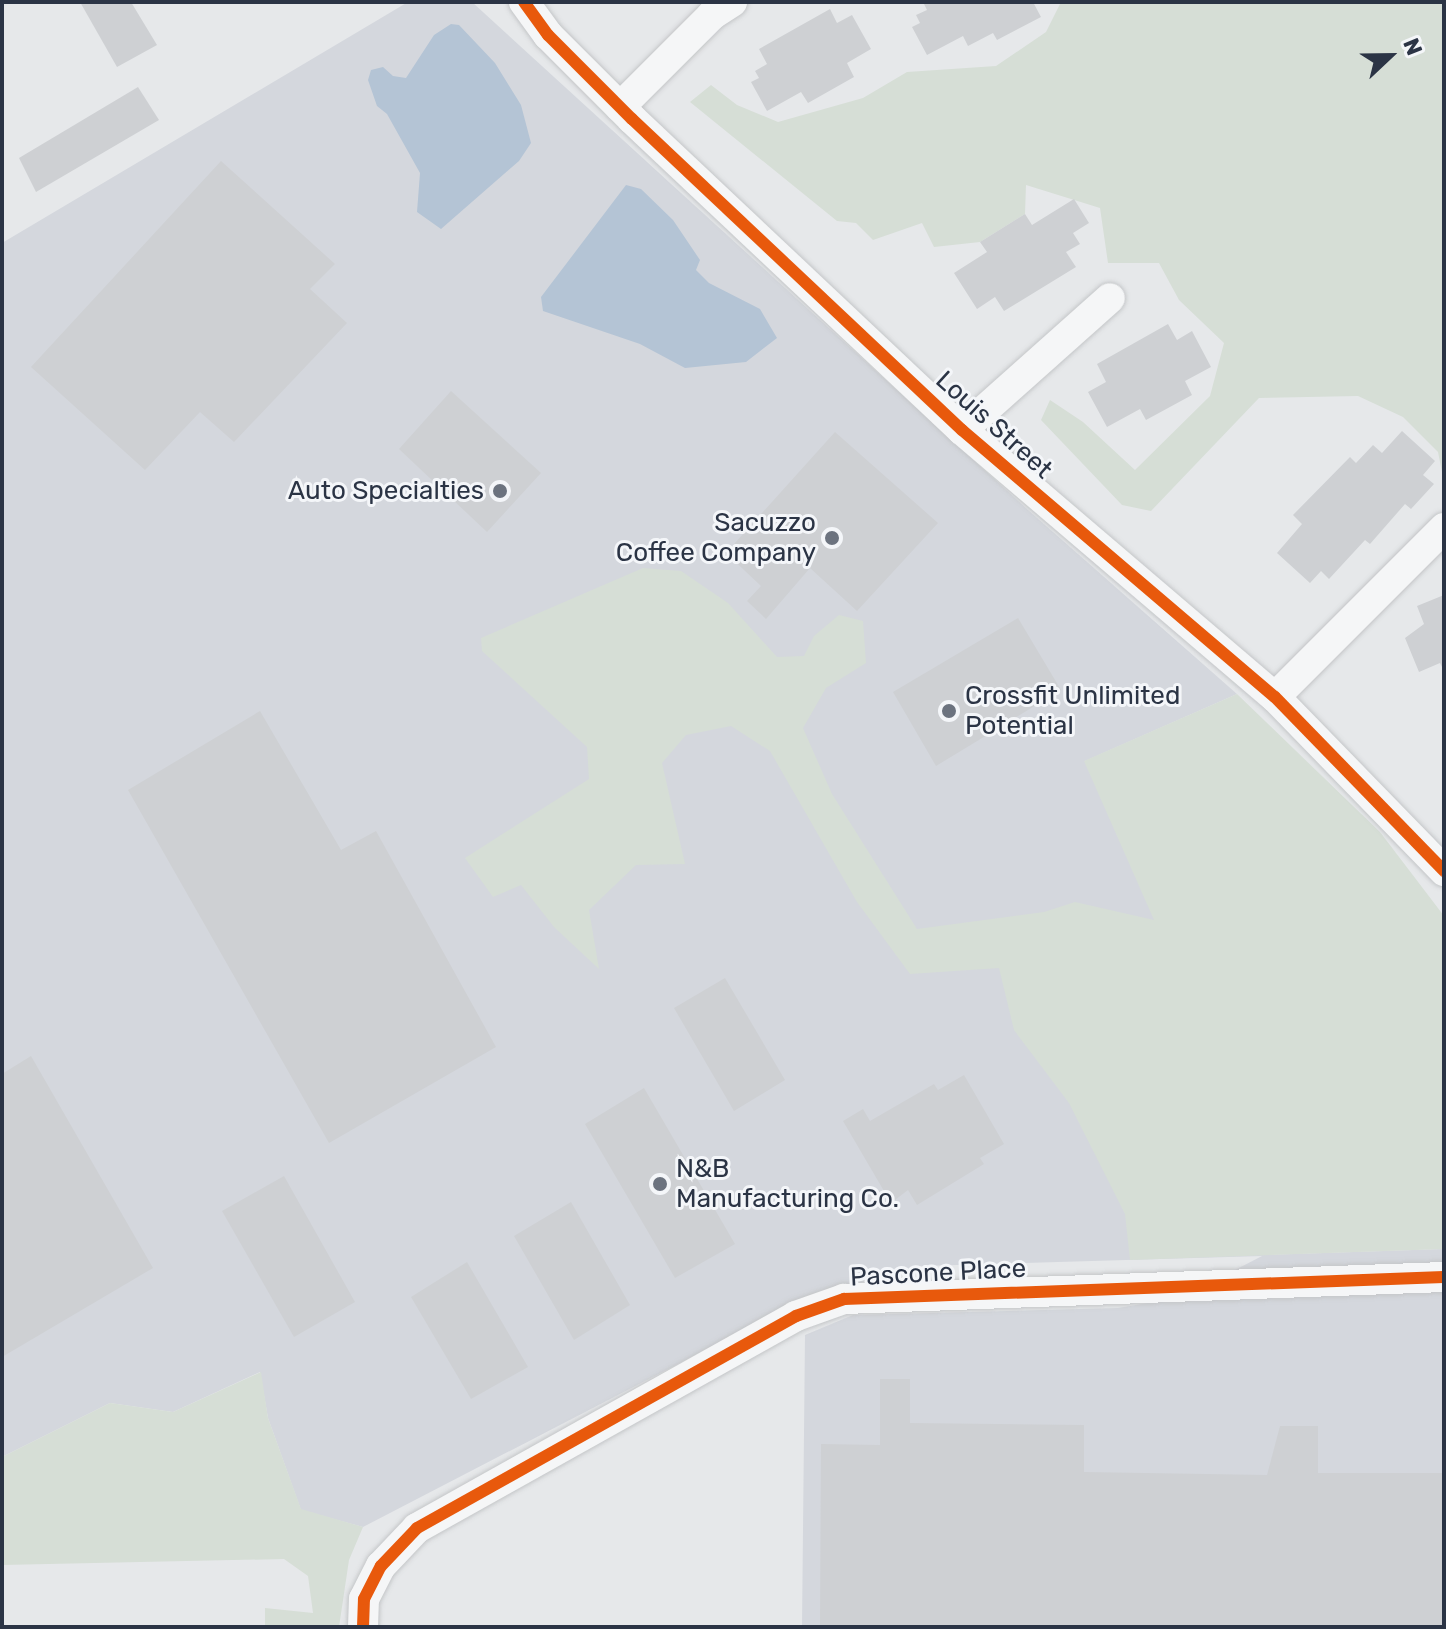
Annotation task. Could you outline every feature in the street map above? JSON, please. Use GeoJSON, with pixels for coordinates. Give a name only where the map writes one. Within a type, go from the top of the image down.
{"type":"FeatureCollection","features":[{"type":"Feature","properties":{"kind":"street","name":"Louis Street"},"geometry":{"type":"LineString","coordinates":[[524,2],[548,35],[620,107],[962,430],[1275,697],[1444,871]]}},
{"type":"Feature","properties":{"kind":"street"},"geometry":{"type":"LineString","coordinates":[[620,107],[712,15],[732,2]]}},
{"type":"Feature","properties":{"kind":"street"},"geometry":{"type":"LineString","coordinates":[[962,430],[1110,298]]}},
{"type":"Feature","properties":{"kind":"street"},"geometry":{"type":"LineString","coordinates":[[1275,697],[1444,528]]}},
{"type":"Feature","properties":{"kind":"street","name":"Pascone Place"},"geometry":{"type":"LineString","coordinates":[[363,1627],[364,1599],[381,1566],[417,1528],[791,1319],[844,1299],[1444,1277]]}},
{"type":"Feature","properties":{"kind":"shaded area"},"geometry":{"type":"Polygon","coordinates":[[[408,2],[472,2],[1028,510],[1237,694],[1085,761],[1283,1210],[1265,1255],[1444,1249],[1444,1627],[802,1627],[805,1335],[853,1315],[1118,1308],[1183,1297],[1262,1256],[922,1266],[805,1298],[363,1527],[301,1510],[268,1418],[260,1372],[173,1412],[110,1403],[2,1457],[2,243],[408,2]]]}},
{"type":"Feature","properties":{"kind":"shaded area"},"geometry":{"type":"Polygon","coordinates":[[[1061,2],[1444,2],[1444,482],[1438,452],[1403,417],[1358,396],[1259,398],[1151,511],[1122,505],[1041,420],[1050,400],[1083,422],[1135,470],[1210,396],[1224,343],[1179,300],[1159,263],[1108,263],[1100,208],[1026,185],[1025,214],[980,242],[934,247],[922,223],[873,240],[856,223],[837,221],[690,102],[711,85],[737,105],[778,122],[863,98],[907,72],[996,66],[1046,32],[1061,2]]]}},
{"type":"Feature","properties":{"kind":"shaded area"},"geometry":{"type":"Polygon","coordinates":[[[643,568],[681,571],[728,603],[777,657],[804,656],[814,636],[839,615],[863,621],[866,663],[826,688],[803,728],[832,794],[917,929],[1044,912],[1075,902],[1154,920],[1084,761],[1237,694],[1380,832],[1444,916],[1444,1249],[1130,1260],[1125,1214],[1069,1103],[1014,1030],[999,968],[910,974],[857,902],[770,751],[731,726],[686,735],[662,763],[685,864],[636,865],[589,910],[599,969],[554,927],[521,885],[493,897],[465,858],[589,779],[587,747],[482,651],[481,638],[643,568]]]}},
{"type":"Feature","properties":{"kind":"shaded area"},"geometry":{"type":"Polygon","coordinates":[[[261,1372],[268,1418],[301,1509],[363,1527],[349,1560],[339,1627],[265,1627],[265,1608],[313,1613],[308,1576],[284,1559],[2,1565],[2,1457],[110,1403],[173,1412],[261,1372]]]}},
{"type":"Feature","properties":{"kind":"water"},"geometry":{"type":"Polygon","coordinates":[[[451,24],[459,25],[495,63],[521,105],[531,143],[519,161],[441,229],[417,212],[420,173],[387,114],[377,106],[368,80],[371,70],[383,67],[393,76],[406,78],[434,35],[451,24]]]}},
{"type":"Feature","properties":{"kind":"water"},"geometry":{"type":"Polygon","coordinates":[[[626,185],[641,189],[673,220],[700,260],[696,270],[709,283],[760,309],[777,338],[746,362],[685,368],[640,344],[543,311],[541,297],[626,185]]]}},
{"type":"Feature","properties":{"kind":"building"},"geometry":{"type":"Polygon","coordinates":[[[80,2],[131,2],[157,45],[117,67],[80,2]]]}},
{"type":"Feature","properties":{"kind":"building"},"geometry":{"type":"Polygon","coordinates":[[[923,2],[1033,2],[1041,17],[997,40],[993,33],[968,46],[963,36],[927,55],[912,27],[920,23],[916,15],[927,10],[923,2]]]}},
{"type":"Feature","properties":{"kind":"building"},"geometry":{"type":"Polygon","coordinates":[[[830,9],[837,23],[852,15],[871,49],[847,63],[854,77],[808,103],[801,92],[767,111],[751,82],[759,78],[755,71],[767,64],[759,49],[830,9]]]}},
{"type":"Feature","properties":{"kind":"building"},"geometry":{"type":"Polygon","coordinates":[[[138,87],[159,120],[36,192],[19,158],[138,87]]]}},
{"type":"Feature","properties":{"kind":"building"},"geometry":{"type":"Polygon","coordinates":[[[221,161],[335,264],[310,289],[347,323],[234,442],[200,412],[145,470],[31,367],[221,161]]]}},
{"type":"Feature","properties":{"kind":"building"},"geometry":{"type":"Polygon","coordinates":[[[1074,199],[1089,223],[1073,233],[1080,244],[1066,252],[1076,267],[1004,311],[995,297],[977,309],[954,273],[987,252],[980,242],[1025,214],[1032,225],[1074,199]]]}},
{"type":"Feature","properties":{"kind":"building"},"geometry":{"type":"Polygon","coordinates":[[[1168,324],[1177,340],[1192,331],[1211,367],[1185,381],[1192,395],[1146,420],[1140,409],[1107,427],[1088,392],[1106,382],[1097,364],[1168,324]]]}},
{"type":"Feature","properties":{"kind":"building"},"geometry":{"type":"Polygon","coordinates":[[[451,391],[541,473],[487,532],[399,449],[451,391]]]}},
{"type":"Feature","properties":{"kind":"building"},"geometry":{"type":"Polygon","coordinates":[[[1402,431],[1435,461],[1423,475],[1434,484],[1411,509],[1405,504],[1370,544],[1365,540],[1329,579],[1321,571],[1310,583],[1277,553],[1302,524],[1293,515],[1350,457],[1356,463],[1373,445],[1382,453],[1402,431]]]}},
{"type":"Feature","properties":{"kind":"building","name":"Sacuzzo Coffee Company"},"geometry":{"type":"Polygon","coordinates":[[[835,432],[938,523],[857,611],[810,568],[766,619],[747,601],[761,586],[726,553],[835,432]]]}},
{"type":"Feature","properties":{"kind":"building"},"geometry":{"type":"Polygon","coordinates":[[[1444,595],[1444,671],[1440,663],[1419,672],[1405,638],[1424,624],[1417,606],[1444,595]]]}},
{"type":"Feature","properties":{"kind":"building"},"geometry":{"type":"Polygon","coordinates":[[[1018,618],[1061,690],[936,766],[893,692],[1018,618]]]}},
{"type":"Feature","properties":{"kind":"building"},"geometry":{"type":"Polygon","coordinates":[[[260,711],[341,850],[376,831],[496,1047],[329,1143],[128,790],[260,711]]]}},
{"type":"Feature","properties":{"kind":"building"},"geometry":{"type":"Polygon","coordinates":[[[725,978],[785,1080],[734,1111],[674,1008],[725,978]]]}},
{"type":"Feature","properties":{"kind":"building"},"geometry":{"type":"Polygon","coordinates":[[[31,1056],[153,1268],[2,1357],[2,1074],[31,1056]]]}},
{"type":"Feature","properties":{"kind":"building"},"geometry":{"type":"Polygon","coordinates":[[[964,1075],[1004,1144],[980,1158],[984,1164],[917,1205],[908,1190],[891,1203],[843,1121],[863,1109],[870,1121],[934,1084],[938,1090],[964,1075]]]}},
{"type":"Feature","properties":{"kind":"building","name":"N&B Manufacturing Co."},"geometry":{"type":"Polygon","coordinates":[[[644,1088],[735,1244],[675,1278],[585,1124],[644,1088]]]}},
{"type":"Feature","properties":{"kind":"building"},"geometry":{"type":"Polygon","coordinates":[[[284,1176],[355,1302],[294,1337],[222,1211],[284,1176]]]}},
{"type":"Feature","properties":{"kind":"building"},"geometry":{"type":"Polygon","coordinates":[[[571,1202],[630,1305],[574,1340],[514,1236],[571,1202]]]}},
{"type":"Feature","properties":{"kind":"building"},"geometry":{"type":"Polygon","coordinates":[[[467,1262],[528,1367],[471,1399],[411,1297],[467,1262]]]}},
{"type":"Feature","properties":{"kind":"building"},"geometry":{"type":"Polygon","coordinates":[[[880,1379],[910,1379],[910,1423],[1084,1425],[1084,1472],[1267,1475],[1280,1426],[1318,1426],[1318,1473],[1444,1473],[1444,1627],[820,1627],[821,1444],[880,1445],[880,1379]]]}},
{"type":"Feature","properties":{"kind":"cycle path"},"geometry":{"type":"LineString","coordinates":[[524,2],[548,35],[632,119],[962,430],[1275,697],[1444,871]]}},
{"type":"Feature","properties":{"kind":"cycle path"},"geometry":{"type":"LineString","coordinates":[[363,1627],[364,1599],[381,1566],[417,1528],[796,1316],[844,1299],[1444,1277]]}},
{"type":"Feature","properties":{"kind":"place","name":"Auto Specialties"},"geometry":{"type":"Point","coordinates":[500,491]}},
{"type":"Feature","properties":{"kind":"place","name":"Sacuzzo Coffee Company"},"geometry":{"type":"Point","coordinates":[832,538]}},
{"type":"Feature","properties":{"kind":"place","name":"Crossfit Unlimited Potential"},"geometry":{"type":"Point","coordinates":[949,711]}},
{"type":"Feature","properties":{"kind":"place","name":"N&B Manufacturing Co."},"geometry":{"type":"Point","coordinates":[660,1184]}}]}
